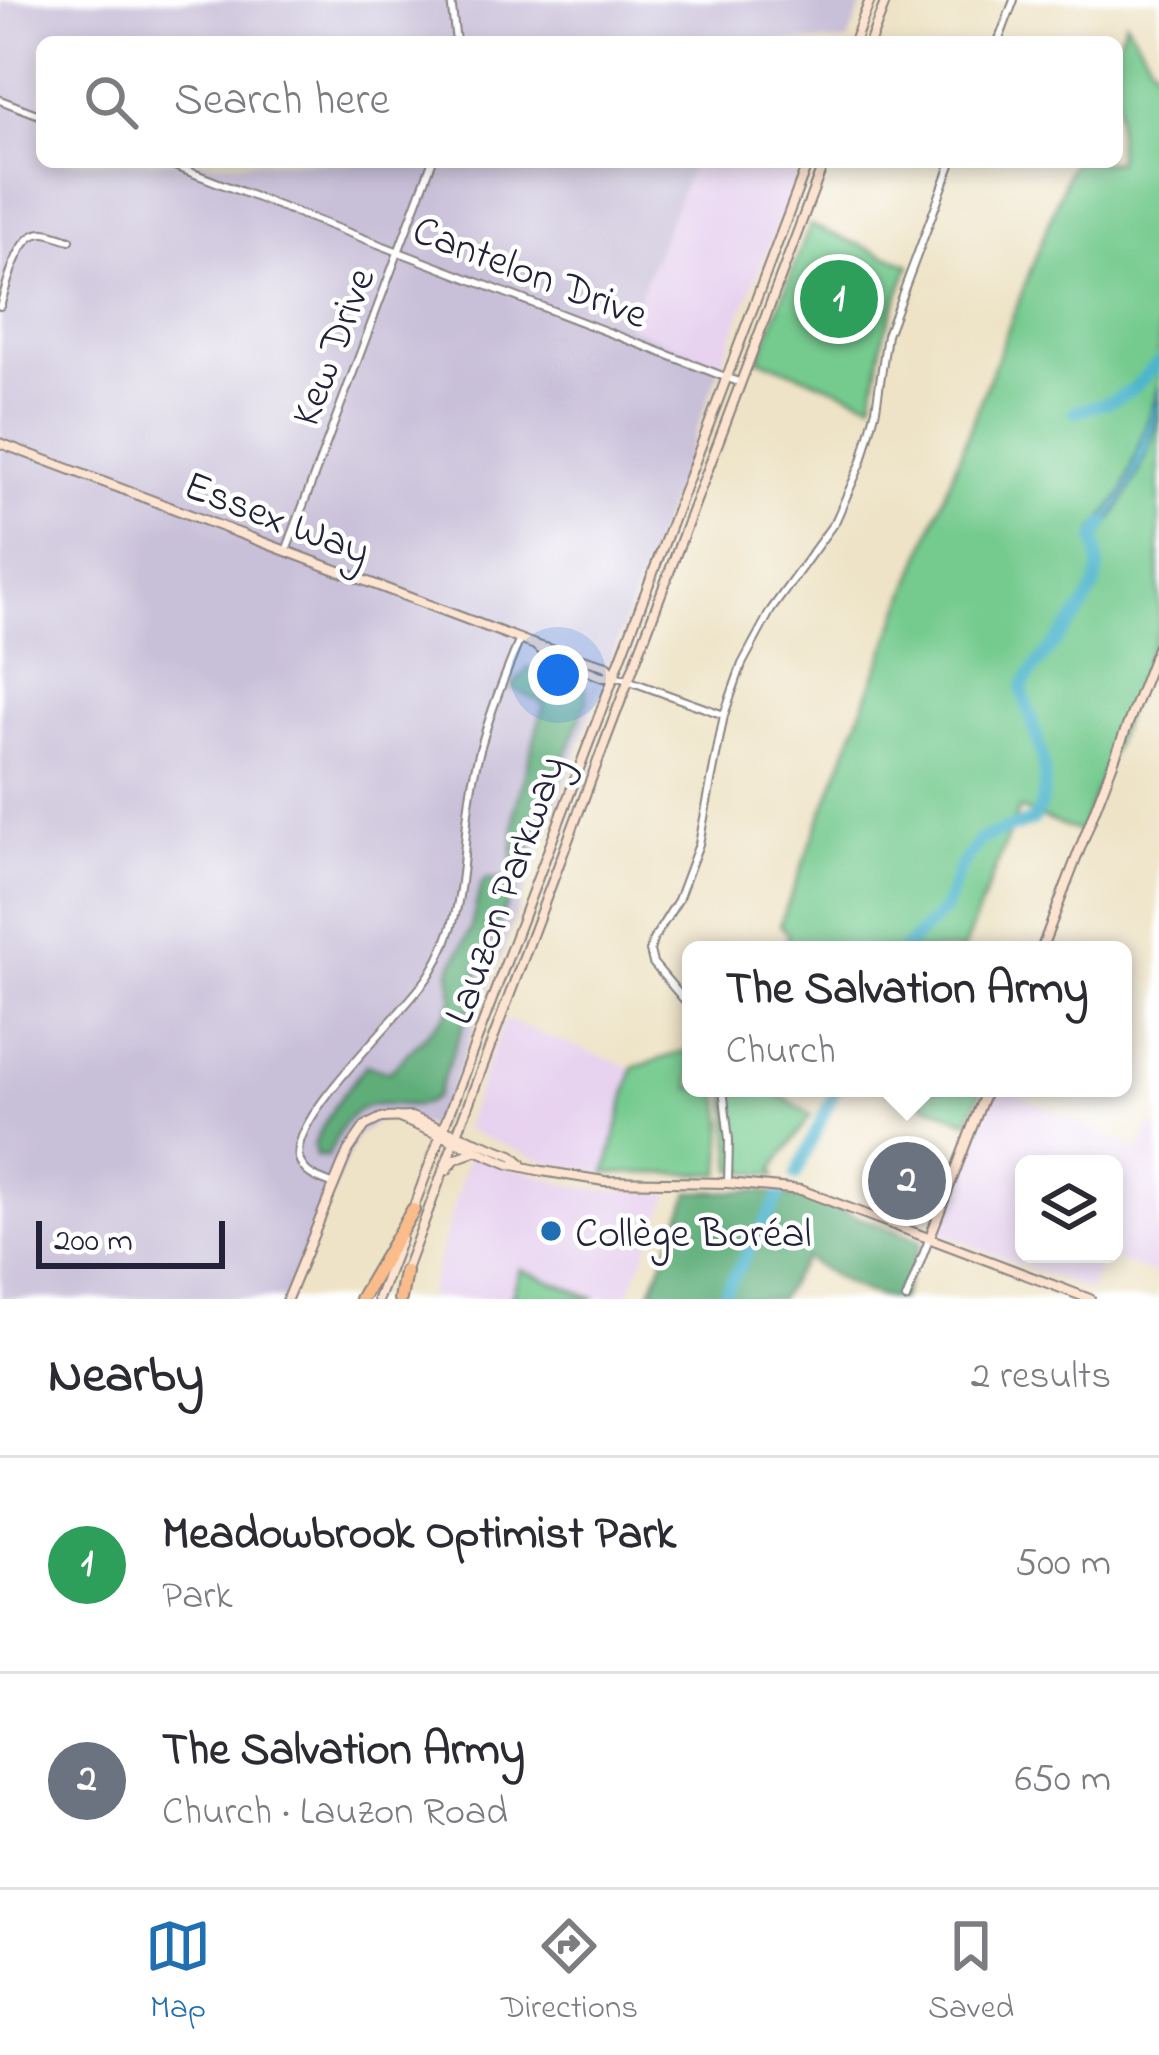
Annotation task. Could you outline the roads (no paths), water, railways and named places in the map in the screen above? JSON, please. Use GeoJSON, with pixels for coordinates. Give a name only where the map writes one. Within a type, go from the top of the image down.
{"type":"FeatureCollection","features":[{"type":"Feature","properties":{"kind":"highway"},"geometry":{"type":"LineString","coordinates":[[362,1299],[413,1210]]}},
{"type":"Feature","properties":{"kind":"highway"},"geometry":{"type":"LineString","coordinates":[[397,1299],[405,1272]]}},
{"type":"Feature","properties":{"kind":"main road"},"geometry":{"type":"LineString","coordinates":[[856,36],[870,0]]}},
{"type":"Feature","properties":{"kind":"main road"},"geometry":{"type":"LineString","coordinates":[[872,36],[886,0]]}},
{"type":"Feature","properties":{"kind":"main road","name":"Lauzon Parkway"},"geometry":{"type":"LineString","coordinates":[[378,1299],[806,168]]}},
{"type":"Feature","properties":{"kind":"main road","name":"Lauzon Parkway"},"geometry":{"type":"LineString","coordinates":[[405,1272],[822,168]]}},
{"type":"Feature","properties":{"kind":"main road","name":"Essex Way"},"geometry":{"type":"LineString","coordinates":[[0,443],[535,645],[607,666],[616,676]]}},
{"type":"Feature","properties":{"kind":"main road"},"geometry":{"type":"LineString","coordinates":[[1044,941],[1159,643]]}},
{"type":"Feature","properties":{"kind":"main road"},"geometry":{"type":"LineString","coordinates":[[930,1237],[984,1097]]}},
{"type":"Feature","properties":{"kind":"main road"},"geometry":{"type":"LineString","coordinates":[[287,1299],[356,1137],[365,1126],[411,1117],[524,1165]]}},
{"type":"Feature","properties":{"kind":"main road"},"geometry":{"type":"LineString","coordinates":[[456,1138],[477,1151],[524,1165],[604,1181],[801,1190],[1090,1299]]}},
{"type":"Feature","properties":{"kind":"main road"},"geometry":{"type":"LineString","coordinates":[[439,1181],[455,1159],[477,1151]]}},
{"type":"Feature","properties":{"kind":"street"},"geometry":{"type":"LineString","coordinates":[[452,0],[455,36]]}},
{"type":"Feature","properties":{"kind":"street"},"geometry":{"type":"LineString","coordinates":[[1000,36],[1014,0]]}},
{"type":"Feature","properties":{"kind":"street"},"geometry":{"type":"LineString","coordinates":[[0,100],[36,114]]}},
{"type":"Feature","properties":{"kind":"street","name":"Cantelon Drive"},"geometry":{"type":"LineString","coordinates":[[180,168],[741,383]]}},
{"type":"Feature","properties":{"kind":"street","name":"Kew Drive"},"geometry":{"type":"LineString","coordinates":[[286,551],[430,168]]}},
{"type":"Feature","properties":{"kind":"street"},"geometry":{"type":"LineString","coordinates":[[682,997],[653,963],[650,951],[678,900],[699,844],[724,715],[754,639],[836,520],[862,461],[876,409],[887,335],[950,168]]}},
{"type":"Feature","properties":{"kind":"street"},"geometry":{"type":"LineString","coordinates":[[0,306],[22,247],[32,235],[44,232],[70,240]]}},
{"type":"Feature","properties":{"kind":"street"},"geometry":{"type":"LineString","coordinates":[[335,1185],[304,1169],[299,1158],[302,1138],[333,1088],[410,1003],[446,947],[466,873],[468,813],[480,749],[520,639]]}},
{"type":"Feature","properties":{"kind":"street","name":"Essex Way"},"geometry":{"type":"LineString","coordinates":[[616,676],[724,715]]}},
{"type":"Feature","properties":{"kind":"street"},"geometry":{"type":"LineString","coordinates":[[724,1097],[728,1184]]}},
{"type":"Feature","properties":{"kind":"street"},"geometry":{"type":"LineString","coordinates":[[906,1299],[930,1237]]}},
{"type":"Feature","properties":{"kind":"water"},"geometry":{"type":"Polygon","coordinates":[[[1159,387],[1154,428],[1142,466],[1101,535],[1093,531],[1123,492],[1159,387]]]}},
{"type":"Feature","properties":{"kind":"waterway"},"geometry":{"type":"LineString","coordinates":[[1075,412],[1133,389],[1159,362]]}},
{"type":"Feature","properties":{"kind":"waterway"},"geometry":{"type":"LineString","coordinates":[[912,941],[945,909],[959,869],[981,839],[1034,820],[1041,804],[1044,771],[1022,688],[1092,592],[1099,572],[1095,538],[1105,523]]}},
{"type":"Feature","properties":{"kind":"waterway"},"geometry":{"type":"LineString","coordinates":[[796,1175],[832,1097]]}},
{"type":"Feature","properties":{"kind":"waterway"},"geometry":{"type":"LineString","coordinates":[[721,1299],[779,1197]]}},
{"type":"Feature","properties":{"kind":"place","name":"Meadowbrook Optimist Park"},"geometry":{"type":"Point","coordinates":[839,299]}},
{"type":"Feature","properties":{"kind":"place","name":"The Salvation Army"},"geometry":{"type":"Point","coordinates":[907,1181]}},
{"type":"Feature","properties":{"kind":"place","name":"Collège Boréal"},"geometry":{"type":"Point","coordinates":[551,1231]}}]}
